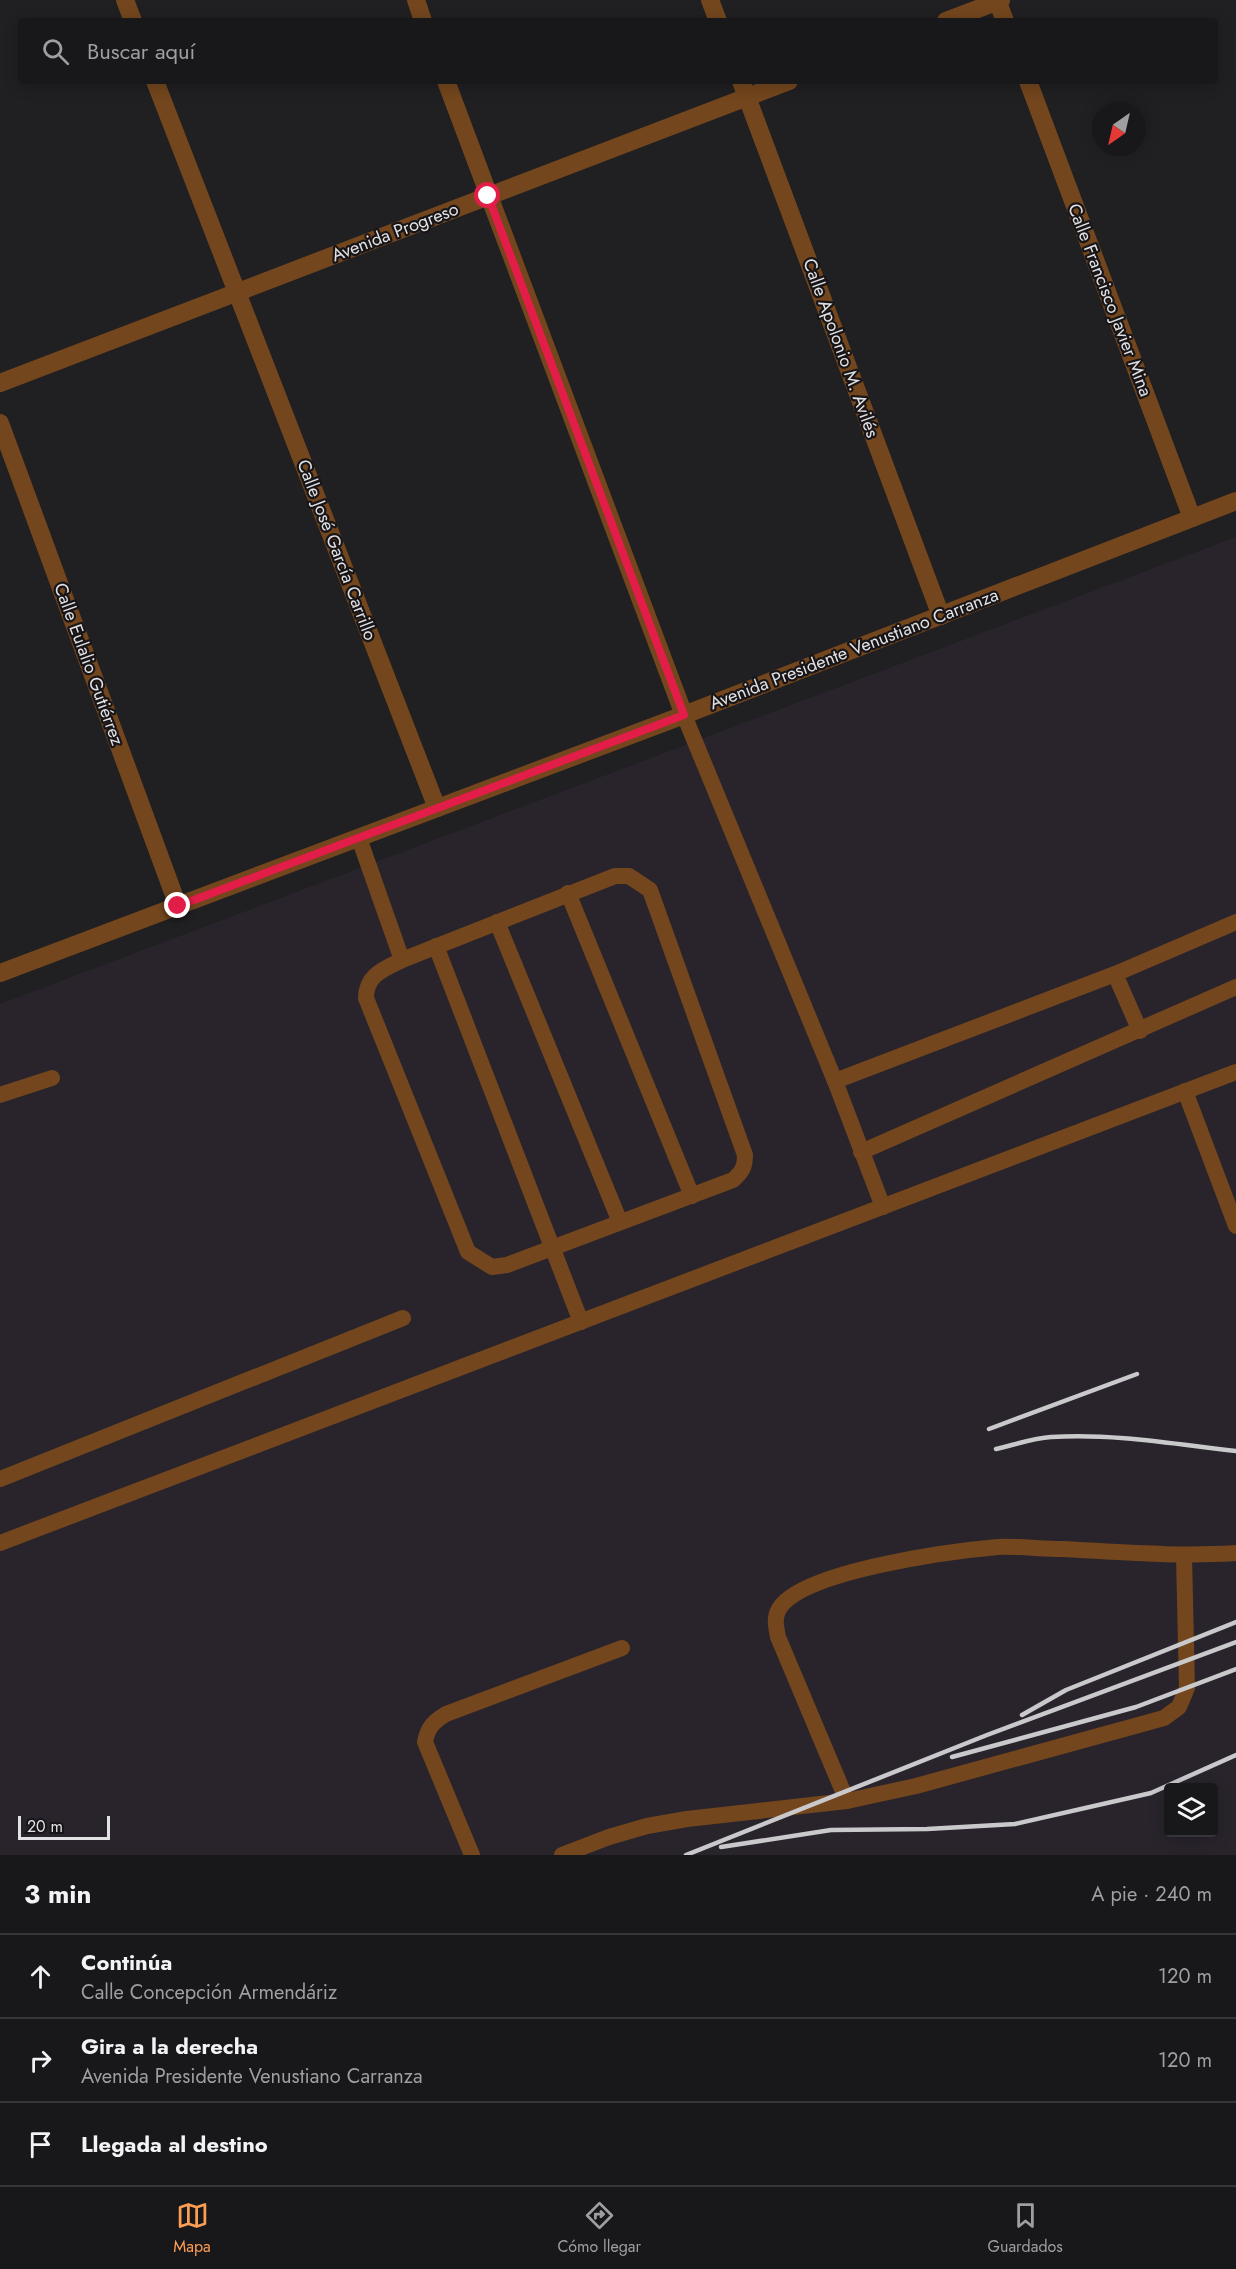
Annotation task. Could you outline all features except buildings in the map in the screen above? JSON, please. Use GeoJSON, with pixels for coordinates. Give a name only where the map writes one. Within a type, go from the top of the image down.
{"type":"FeatureCollection","features":[{"type":"Feature","properties":{"kind":"street"},"geometry":{"type":"LineString","coordinates":[[125,0],[132,18]]}},
{"type":"Feature","properties":{"kind":"street"},"geometry":{"type":"LineString","coordinates":[[416,0],[422,18]]}},
{"type":"Feature","properties":{"kind":"street"},"geometry":{"type":"LineString","coordinates":[[710,0],[717,18]]}},
{"type":"Feature","properties":{"kind":"street"},"geometry":{"type":"LineString","coordinates":[[954,18],[999,0],[1004,18]]}},
{"type":"Feature","properties":{"kind":"street","name":"Calle José García Carrillo"},"geometry":{"type":"LineString","coordinates":[[156,84],[437,808]]}},
{"type":"Feature","properties":{"kind":"street"},"geometry":{"type":"LineString","coordinates":[[447,84],[684,715]]}},
{"type":"Feature","properties":{"kind":"street","name":"Avenida Progreso"},"geometry":{"type":"LineString","coordinates":[[0,383],[488,196],[744,89],[772,84]]}},
{"type":"Feature","properties":{"kind":"street","name":"Calle Francisco Javier Mina"},"geometry":{"type":"LineString","coordinates":[[1029,84],[1192,518]]}},
{"type":"Feature","properties":{"kind":"street","name":"Calle Apolonio M. Avilés"},"geometry":{"type":"LineString","coordinates":[[744,89],[941,616]]}},
{"type":"Feature","properties":{"kind":"street","name":"Calle Eulalio Gutiérrez"},"geometry":{"type":"LineString","coordinates":[[0,423],[178,906]]}},
{"type":"Feature","properties":{"kind":"street","name":"Avenida Presidente Venustiano Carranza"},"geometry":{"type":"LineString","coordinates":[[0,974],[684,715],[1236,501]]}},
{"type":"Feature","properties":{"kind":"lane"},"geometry":{"type":"LineString","coordinates":[[684,715],[835,1081],[883,1207]]}},
{"type":"Feature","properties":{"kind":"lane"},"geometry":{"type":"LineString","coordinates":[[359,838],[402,960]]}},
{"type":"Feature","properties":{"kind":"lane"},"geometry":{"type":"LineString","coordinates":[[615,876],[628,876],[650,890],[745,1155],[742,1172],[733,1180],[692,1196],[507,1265],[492,1267],[468,1252],[366,998],[370,980],[402,960],[568,893],[615,876]]}},
{"type":"Feature","properties":{"kind":"lane"},"geometry":{"type":"LineString","coordinates":[[568,893],[692,1196]]}},
{"type":"Feature","properties":{"kind":"lane"},"geometry":{"type":"LineString","coordinates":[[496,922],[620,1222]]}},
{"type":"Feature","properties":{"kind":"lane"},"geometry":{"type":"LineString","coordinates":[[835,1081],[1115,974],[1236,922]]}},
{"type":"Feature","properties":{"kind":"lane"},"geometry":{"type":"LineString","coordinates":[[436,946],[581,1322]]}},
{"type":"Feature","properties":{"kind":"lane"},"geometry":{"type":"LineString","coordinates":[[1115,974],[1140,1031]]}},
{"type":"Feature","properties":{"kind":"lane"},"geometry":{"type":"LineString","coordinates":[[861,1152],[1236,987]]}},
{"type":"Feature","properties":{"kind":"lane"},"geometry":{"type":"LineString","coordinates":[[0,1543],[1236,1072]]}},
{"type":"Feature","properties":{"kind":"lane"},"geometry":{"type":"LineString","coordinates":[[0,1095],[52,1078]]}},
{"type":"Feature","properties":{"kind":"lane"},"geometry":{"type":"LineString","coordinates":[[1185,1091],[1236,1226]]}},
{"type":"Feature","properties":{"kind":"lane"},"geometry":{"type":"LineString","coordinates":[[0,1479],[403,1318]]}},
{"type":"Feature","properties":{"kind":"lane"},"geometry":{"type":"LineString","coordinates":[[847,1801],[778,1637],[775,1621],[780,1607],[794,1594],[852,1571],[898,1561],[1000,1547],[1184,1556],[1236,1553]]}},
{"type":"Feature","properties":{"kind":"lane"},"geometry":{"type":"LineString","coordinates":[[562,1855],[609,1837],[657,1824],[847,1801],[916,1786],[1173,1713],[1185,1698],[1187,1688],[1184,1556]]}},
{"type":"Feature","properties":{"kind":"lane"},"geometry":{"type":"LineString","coordinates":[[472,1855],[425,1742],[427,1731],[434,1721],[446,1714],[622,1648]]}},
{"type":"Feature","properties":{"kind":"shaded area"},"geometry":{"type":"Polygon","coordinates":[[[1236,537],[1236,1855],[0,1855],[0,1004],[1236,537]]]}},
{"type":"Feature","properties":{"kind":"railway"},"geometry":{"type":"LineString","coordinates":[[989,1429],[1137,1374]]}},
{"type":"Feature","properties":{"kind":"railway"},"geometry":{"type":"LineString","coordinates":[[996,1449],[1037,1439],[1074,1436],[1144,1440],[1236,1451]]}},
{"type":"Feature","properties":{"kind":"railway"},"geometry":{"type":"LineString","coordinates":[[1022,1715],[1066,1690],[1236,1622]]}},
{"type":"Feature","properties":{"kind":"railway"},"geometry":{"type":"LineString","coordinates":[[686,1855],[987,1735],[1236,1642]]}},
{"type":"Feature","properties":{"kind":"railway"},"geometry":{"type":"LineString","coordinates":[[952,1757],[1136,1707],[1236,1669]]}},
{"type":"Feature","properties":{"kind":"railway"},"geometry":{"type":"LineString","coordinates":[[721,1847],[831,1830],[927,1829],[1015,1824],[1151,1793],[1236,1755]]}},
{"type":"Feature","properties":{"kind":"route"},"geometry":{"type":"LineString","coordinates":[[178,906],[684,715],[488,196]]}}]}
